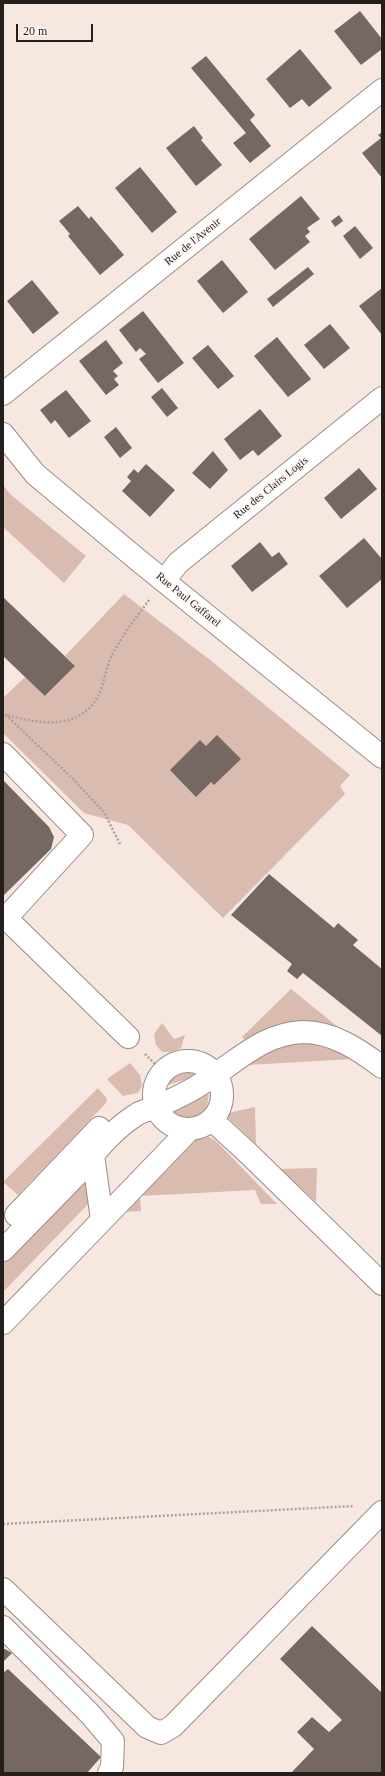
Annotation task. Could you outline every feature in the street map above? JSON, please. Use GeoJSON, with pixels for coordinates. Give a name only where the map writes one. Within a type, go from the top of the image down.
{"type":"FeatureCollection","features":[{"type":"Feature","properties":{"kind":"street","name":"Rue de l'Avenir"},"geometry":{"type":"LineString","coordinates":[[3,394],[382,90]]}},
{"type":"Feature","properties":{"kind":"street","name":"Rue des Clairs Logis"},"geometry":{"type":"LineString","coordinates":[[164,581],[178,563],[382,398]]}},
{"type":"Feature","properties":{"kind":"street","name":"Rue Paul Gaffarel"},"geometry":{"type":"LineString","coordinates":[[3,434],[35,474],[164,581],[382,757]]}},
{"type":"Feature","properties":{"kind":"street"},"geometry":{"type":"LineString","coordinates":[[3,754],[82,835],[6,918],[128,1037]]}},
{"type":"Feature","properties":{"kind":"street"},"geometry":{"type":"LineString","coordinates":[[3,1250],[89,1162],[93,1155],[120,1127],[137,1113],[155,1101],[205,1082],[257,1046],[277,1037],[302,1032],[329,1036],[350,1045],[382,1067]]}},
{"type":"Feature","properties":{"kind":"street"},"geometry":{"type":"LineString","coordinates":[[182,1061],[193,1061],[203,1064],[215,1074],[221,1084],[222,1103],[218,1112],[206,1126],[189,1130],[179,1129],[169,1124],[161,1117],[155,1101],[155,1087],[163,1072],[171,1065],[182,1061]]}},
{"type":"Feature","properties":{"kind":"street"},"geometry":{"type":"LineString","coordinates":[[3,1229],[110,1116],[132,1102],[155,1101]]}},
{"type":"Feature","properties":{"kind":"street"},"geometry":{"type":"LineString","coordinates":[[212,1120],[249,1154],[382,1284]]}},
{"type":"Feature","properties":{"kind":"street"},"geometry":{"type":"LineString","coordinates":[[3,1323],[189,1130]]}},
{"type":"Feature","properties":{"kind":"street"},"geometry":{"type":"LineString","coordinates":[[93,1155],[102,1220]]}},
{"type":"Feature","properties":{"kind":"street"},"geometry":{"type":"LineString","coordinates":[[3,1589],[147,1728],[161,1733],[173,1726],[382,1512]]}},
{"type":"Feature","properties":{"kind":"street"},"geometry":{"type":"LineString","coordinates":[[3,1626],[92,1715],[113,1741],[112,1767],[109,1773]]}},
{"type":"Feature","properties":{"kind":"path"},"geometry":{"type":"LineString","coordinates":[[120,844],[104,812],[74,779],[6,715],[31,721],[64,722],[87,710],[96,700],[112,655],[164,581]]}},
{"type":"Feature","properties":{"kind":"path"},"geometry":{"type":"LineString","coordinates":[[3,1524],[358,1506]]}},
{"type":"Feature","properties":{"kind":"shaded area"},"geometry":{"type":"Polygon","coordinates":[[[3,485],[11,495],[86,556],[64,583],[3,527],[3,485]]]}},
{"type":"Feature","properties":{"kind":"shaded area"},"geometry":{"type":"Polygon","coordinates":[[[124,594],[214,663],[350,775],[340,786],[345,794],[223,918],[128,825],[84,813],[3,733],[3,698],[25,677],[46,696],[75,666],[65,656],[124,594]]]}},
{"type":"Feature","properties":{"kind":"shaded area"},"geometry":{"type":"Polygon","coordinates":[[[291,989],[338,1027],[303,1021],[260,1031],[246,1041],[242,1037],[291,989]]]}},
{"type":"Feature","properties":{"kind":"shaded area"},"geometry":{"type":"Polygon","coordinates":[[[162,1023],[174,1039],[185,1035],[181,1048],[172,1052],[162,1052],[156,1045],[154,1034],[162,1023]]]}},
{"type":"Feature","properties":{"kind":"shaded area"},"geometry":{"type":"Polygon","coordinates":[[[291,1042],[326,1044],[352,1059],[248,1065],[246,1062],[291,1042]]]}},
{"type":"Feature","properties":{"kind":"shaded area"},"geometry":{"type":"Polygon","coordinates":[[[130,1063],[140,1075],[142,1086],[138,1093],[123,1096],[107,1079],[130,1063]]]}},
{"type":"Feature","properties":{"kind":"shaded area"},"geometry":{"type":"Polygon","coordinates":[[[175,1069],[186,1069],[197,1076],[158,1088],[167,1074],[175,1069]]]}},
{"type":"Feature","properties":{"kind":"shaded area"},"geometry":{"type":"Polygon","coordinates":[[[98,1088],[107,1099],[106,1103],[18,1195],[3,1182],[98,1088]]]}},
{"type":"Feature","properties":{"kind":"shaded area"},"geometry":{"type":"Polygon","coordinates":[[[209,1094],[206,1112],[201,1117],[184,1120],[176,1116],[167,1107],[209,1094]]]}},
{"type":"Feature","properties":{"kind":"shaded area"},"geometry":{"type":"Polygon","coordinates":[[[255,1107],[256,1144],[224,1114],[255,1107]]]}},
{"type":"Feature","properties":{"kind":"shaded area"},"geometry":{"type":"Polygon","coordinates":[[[198,1135],[206,1135],[216,1141],[277,1204],[261,1204],[255,1190],[140,1196],[198,1135]]]}},
{"type":"Feature","properties":{"kind":"shaded area"},"geometry":{"type":"Polygon","coordinates":[[[317,1168],[316,1202],[280,1169],[317,1168]]]}},
{"type":"Feature","properties":{"kind":"shaded area"},"geometry":{"type":"Polygon","coordinates":[[[89,1175],[92,1200],[3,1292],[3,1263],[89,1175]]]}},
{"type":"Feature","properties":{"kind":"shaded area"},"geometry":{"type":"Polygon","coordinates":[[[140,1196],[141,1211],[125,1212],[140,1196]]]}},
{"type":"Feature","properties":{"kind":"building"},"geometry":{"type":"Polygon","coordinates":[[[360,11],[382,39],[382,49],[361,65],[334,31],[360,11]]]}},
{"type":"Feature","properties":{"kind":"building"},"geometry":{"type":"Polygon","coordinates":[[[300,49],[332,88],[309,107],[302,99],[290,108],[266,79],[300,49]]]}},
{"type":"Feature","properties":{"kind":"building"},"geometry":{"type":"Polygon","coordinates":[[[206,56],[255,115],[250,120],[271,146],[250,163],[233,143],[246,133],[191,68],[206,56]]]}},
{"type":"Feature","properties":{"kind":"building"},"geometry":{"type":"Polygon","coordinates":[[[194,126],[203,138],[201,140],[222,165],[196,186],[166,148],[194,126]]]}},
{"type":"Feature","properties":{"kind":"building"},"geometry":{"type":"Polygon","coordinates":[[[382,132],[382,178],[362,153],[381,138],[378,135],[382,132]]]}},
{"type":"Feature","properties":{"kind":"building"},"geometry":{"type":"Polygon","coordinates":[[[140,167],[177,212],[152,233],[115,188],[140,167]]]}},
{"type":"Feature","properties":{"kind":"building"},"geometry":{"type":"Polygon","coordinates":[[[301,196],[320,219],[307,228],[310,232],[305,236],[310,242],[275,270],[249,239],[301,196]]]}},
{"type":"Feature","properties":{"kind":"building"},"geometry":{"type":"Polygon","coordinates":[[[78,206],[89,219],[91,216],[124,255],[100,275],[68,236],[70,234],[59,221],[78,206]]]}},
{"type":"Feature","properties":{"kind":"building"},"geometry":{"type":"Polygon","coordinates":[[[339,215],[343,221],[335,227],[331,221],[339,215]]]}},
{"type":"Feature","properties":{"kind":"building"},"geometry":{"type":"Polygon","coordinates":[[[355,226],[373,248],[360,259],[343,236],[355,226]]]}},
{"type":"Feature","properties":{"kind":"building"},"geometry":{"type":"Polygon","coordinates":[[[222,260],[248,292],[223,313],[197,281],[222,260]]]}},
{"type":"Feature","properties":{"kind":"building"},"geometry":{"type":"Polygon","coordinates":[[[308,267],[314,274],[273,307],[267,299],[308,267]]]}},
{"type":"Feature","properties":{"kind":"building"},"geometry":{"type":"Polygon","coordinates":[[[32,280],[59,313],[33,334],[7,301],[32,280]]]}},
{"type":"Feature","properties":{"kind":"building"},"geometry":{"type":"Polygon","coordinates":[[[382,288],[382,335],[359,306],[382,288]]]}},
{"type":"Feature","properties":{"kind":"building"},"geometry":{"type":"Polygon","coordinates":[[[143,311],[184,363],[158,383],[139,359],[146,354],[140,348],[136,352],[119,330],[143,311]]]}},
{"type":"Feature","properties":{"kind":"building"},"geometry":{"type":"Polygon","coordinates":[[[330,324],[350,348],[324,369],[304,345],[330,324]]]}},
{"type":"Feature","properties":{"kind":"building"},"geometry":{"type":"Polygon","coordinates":[[[277,337],[311,379],[288,397],[254,356],[277,337]]]}},
{"type":"Feature","properties":{"kind":"building"},"geometry":{"type":"Polygon","coordinates":[[[106,340],[123,363],[113,371],[118,376],[114,379],[119,385],[106,395],[79,361],[106,340]]]}},
{"type":"Feature","properties":{"kind":"building"},"geometry":{"type":"Polygon","coordinates":[[[208,345],[234,376],[218,389],[192,358],[208,345]]]}},
{"type":"Feature","properties":{"kind":"building"},"geometry":{"type":"Polygon","coordinates":[[[162,388],[178,408],[167,417],[151,397],[162,388]]]}},
{"type":"Feature","properties":{"kind":"building"},"geometry":{"type":"Polygon","coordinates":[[[66,390],[91,421],[69,438],[55,420],[51,424],[40,410],[66,390]]]}},
{"type":"Feature","properties":{"kind":"building"},"geometry":{"type":"Polygon","coordinates":[[[260,409],[282,436],[258,456],[253,450],[240,460],[224,439],[260,409]]]}},
{"type":"Feature","properties":{"kind":"building"},"geometry":{"type":"Polygon","coordinates":[[[116,427],[132,448],[120,458],[104,437],[116,427]]]}},
{"type":"Feature","properties":{"kind":"building"},"geometry":{"type":"Polygon","coordinates":[[[213,451],[228,470],[210,489],[192,473],[213,451]]]}},
{"type":"Feature","properties":{"kind":"building"},"geometry":{"type":"Polygon","coordinates":[[[146,464],[175,490],[150,517],[122,491],[131,481],[127,477],[134,469],[138,473],[146,464]]]}},
{"type":"Feature","properties":{"kind":"building"},"geometry":{"type":"Polygon","coordinates":[[[359,468],[377,489],[341,519],[324,498],[359,468]]]}},
{"type":"Feature","properties":{"kind":"building"},"geometry":{"type":"Polygon","coordinates":[[[364,538],[382,559],[382,579],[347,608],[319,576],[364,538]]]}},
{"type":"Feature","properties":{"kind":"building"},"geometry":{"type":"Polygon","coordinates":[[[260,542],[272,557],[279,552],[288,564],[252,592],[231,566],[260,542]]]}},
{"type":"Feature","properties":{"kind":"building"},"geometry":{"type":"Polygon","coordinates":[[[3,597],[75,666],[45,696],[3,656],[3,597]]]}},
{"type":"Feature","properties":{"kind":"building"},"geometry":{"type":"Polygon","coordinates":[[[217,735],[241,759],[214,785],[211,782],[196,797],[170,770],[200,740],[206,746],[217,735]]]}},
{"type":"Feature","properties":{"kind":"building"},"geometry":{"type":"Polygon","coordinates":[[[3,780],[49,827],[54,837],[51,849],[3,896],[3,780]]]}},
{"type":"Feature","properties":{"kind":"building"},"geometry":{"type":"Polygon","coordinates":[[[269,874],[334,928],[338,923],[358,940],[353,945],[382,969],[382,1036],[303,973],[297,979],[287,971],[292,964],[231,915],[269,874]]]}},
{"type":"Feature","properties":{"kind":"building"},"geometry":{"type":"Polygon","coordinates":[[[312,1626],[382,1693],[382,1773],[291,1773],[314,1749],[297,1732],[312,1717],[329,1732],[342,1720],[280,1659],[312,1626]]]}},
{"type":"Feature","properties":{"kind":"building"},"geometry":{"type":"Polygon","coordinates":[[[3,1648],[12,1653],[3,1662],[3,1648]]]}},
{"type":"Feature","properties":{"kind":"building"},"geometry":{"type":"Polygon","coordinates":[[[8,1669],[101,1757],[87,1773],[3,1773],[3,1673],[8,1669]]]}}]}
